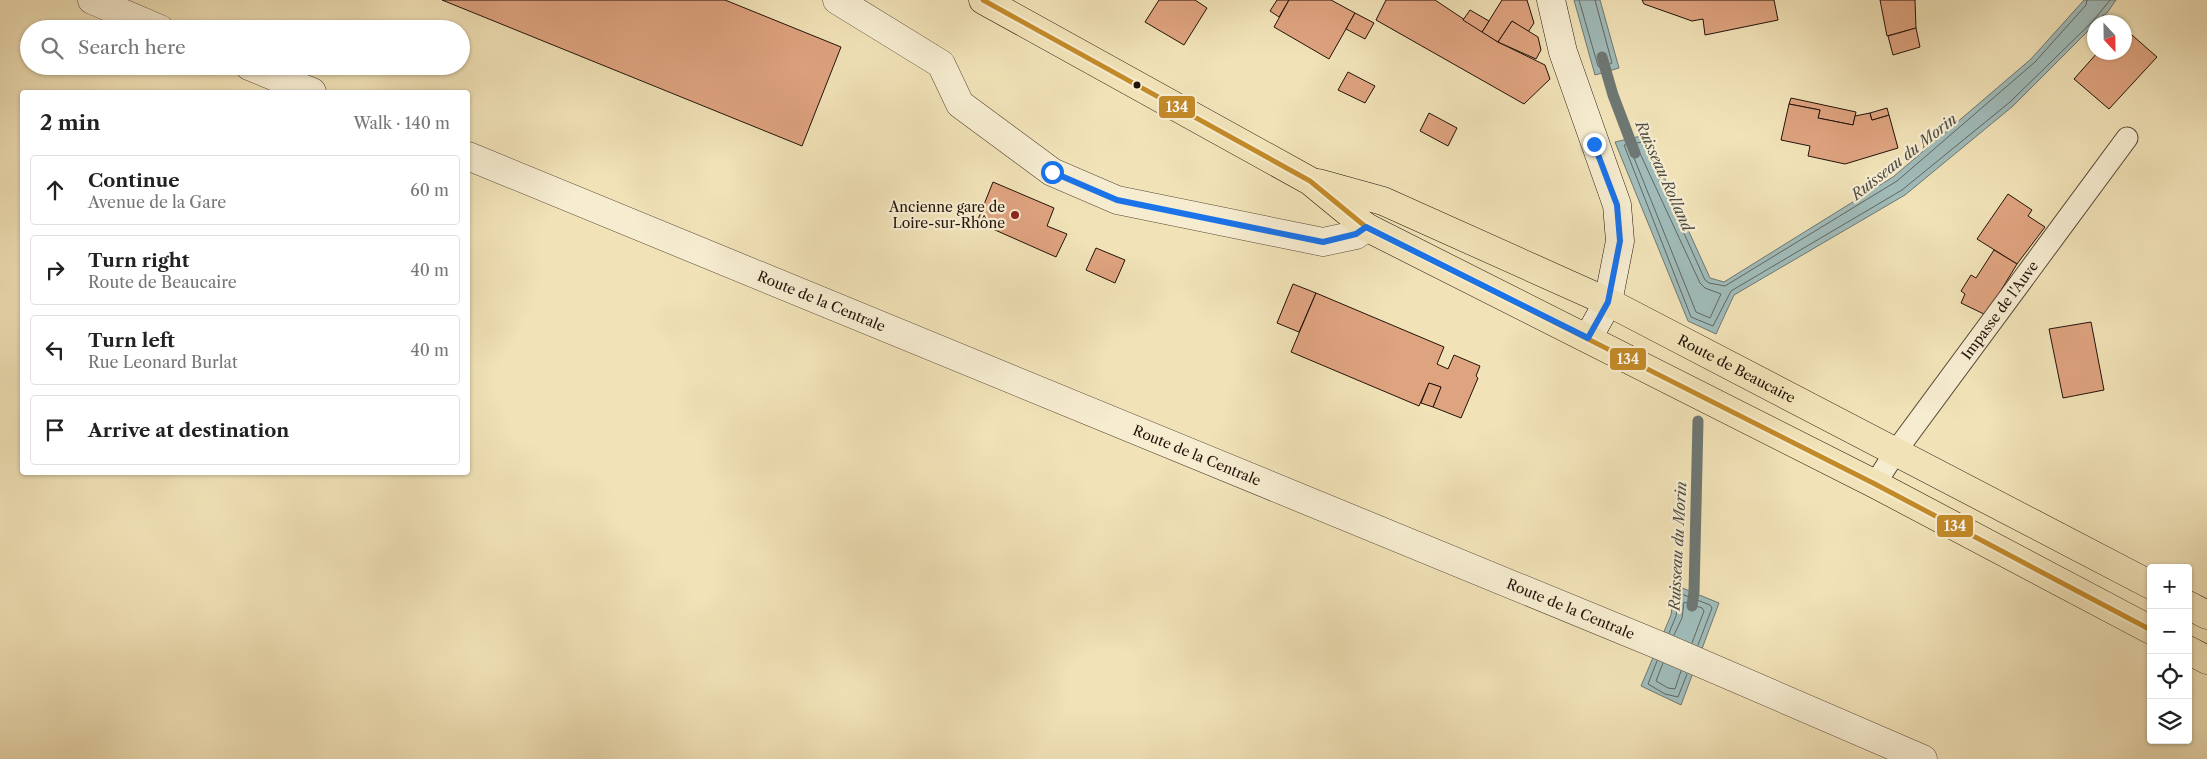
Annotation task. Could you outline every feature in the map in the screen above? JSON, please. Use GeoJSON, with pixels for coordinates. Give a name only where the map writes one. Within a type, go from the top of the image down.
{"type":"FeatureCollection","features":[{"type":"Feature","properties":{"kind":"main road","name":"Route de Beaucaire"},"geometry":{"type":"LineString","coordinates":[[983,0],[1310,181],[1366,227],[1875,484],[2147,628]]}},
{"type":"Feature","properties":{"kind":"main road","name":"Route de Beaucaire"},"geometry":{"type":"LineString","coordinates":[[1310,181],[1383,201],[1608,302],[2147,583]]}},
{"type":"Feature","properties":{"kind":"main road"},"geometry":{"type":"LineString","coordinates":[[2192,607],[2207,615]]}},
{"type":"Feature","properties":{"kind":"main road"},"geometry":{"type":"LineString","coordinates":[[2192,652],[2207,660]]}},
{"type":"Feature","properties":{"kind":"street"},"geometry":{"type":"LineString","coordinates":[[92,0],[139,20]]}},
{"type":"Feature","properties":{"kind":"street"},"geometry":{"type":"LineString","coordinates":[[837,0],[941,64],[960,104],[1052,172],[1117,200],[1323,242],[1356,234],[1366,227]]}},
{"type":"Feature","properties":{"kind":"street"},"geometry":{"type":"LineString","coordinates":[[1551,0],[1563,52],[1617,205],[1620,241],[1608,302],[1588,338]]}},
{"type":"Feature","properties":{"kind":"street"},"geometry":{"type":"LineString","coordinates":[[271,75],[307,90]]}},
{"type":"Feature","properties":{"kind":"street","name":"Route de la Centrale"},"geometry":{"type":"LineString","coordinates":[[470,157],[1661,646],[1923,759]]}},
{"type":"Feature","properties":{"kind":"lane","name":"Impasse de l'Auve"},"geometry":{"type":"LineString","coordinates":[[1875,484],[1896,451],[2126,138]]}},
{"type":"Feature","properties":{"kind":"water"},"geometry":{"type":"Polygon","coordinates":[[[1574,0],[1600,0],[1619,68],[1595,75],[1574,0]]]}},
{"type":"Feature","properties":{"kind":"water"},"geometry":{"type":"Polygon","coordinates":[[[2084,0],[2116,0],[2104,15],[2087,15],[2087,32],[2013,106],[1905,195],[1734,295],[1716,334],[1688,321],[1615,142],[1645,135],[1710,278],[1724,282],[1893,177],[2031,59],[2084,0]]]}},
{"type":"Feature","properties":{"kind":"water"},"geometry":{"type":"Polygon","coordinates":[[[1675,585],[1719,603],[1681,705],[1641,686],[1671,615],[1675,585]]]}},
{"type":"Feature","properties":{"kind":"building"},"geometry":{"type":"Polygon","coordinates":[[[442,0],[725,0],[841,47],[802,146],[442,0]]]}},
{"type":"Feature","properties":{"kind":"building"},"geometry":{"type":"Polygon","coordinates":[[[1159,0],[1195,0],[1207,8],[1184,45],[1145,22],[1159,0]]]}},
{"type":"Feature","properties":{"kind":"building"},"geometry":{"type":"Polygon","coordinates":[[[1277,0],[1289,0],[1279,17],[1270,11],[1277,0]]]}},
{"type":"Feature","properties":{"kind":"building"},"geometry":{"type":"Polygon","coordinates":[[[1289,0],[1331,0],[1355,13],[1329,59],[1274,27],[1289,0]]]}},
{"type":"Feature","properties":{"kind":"building"},"geometry":{"type":"Polygon","coordinates":[[[1386,0],[1435,0],[1498,42],[1545,65],[1550,79],[1524,104],[1376,20],[1386,0]]]}},
{"type":"Feature","properties":{"kind":"building"},"geometry":{"type":"Polygon","coordinates":[[[1502,0],[1527,0],[1534,23],[1528,32],[1512,21],[1498,42],[1482,32],[1502,0]]]}},
{"type":"Feature","properties":{"kind":"building"},"geometry":{"type":"Polygon","coordinates":[[[1642,0],[1774,0],[1778,20],[1705,35],[1703,19],[1692,21],[1644,4],[1642,0]]]}},
{"type":"Feature","properties":{"kind":"building"},"geometry":{"type":"Polygon","coordinates":[[[1880,0],[1915,0],[1916,28],[1887,36],[1880,0]]]}},
{"type":"Feature","properties":{"kind":"building"},"geometry":{"type":"Polygon","coordinates":[[[1470,10],[1489,21],[1482,32],[1463,20],[1470,10]]]}},
{"type":"Feature","properties":{"kind":"building"},"geometry":{"type":"Polygon","coordinates":[[[1355,13],[1374,23],[1365,39],[1346,29],[1355,13]]]}},
{"type":"Feature","properties":{"kind":"building"},"geometry":{"type":"Polygon","coordinates":[[[1512,21],[1538,37],[1541,50],[1536,59],[1498,42],[1512,21]]]}},
{"type":"Feature","properties":{"kind":"building"},"geometry":{"type":"Polygon","coordinates":[[[1916,28],[1920,47],[1893,55],[1888,36],[1916,28]]]}},
{"type":"Feature","properties":{"kind":"building"},"geometry":{"type":"Polygon","coordinates":[[[2132,35],[2157,57],[2109,109],[2074,79],[2091,60],[2132,60],[2132,35]]]}},
{"type":"Feature","properties":{"kind":"building"},"geometry":{"type":"Polygon","coordinates":[[[1348,72],[1375,86],[1365,103],[1338,90],[1348,72]]]}},
{"type":"Feature","properties":{"kind":"building"},"geometry":{"type":"Polygon","coordinates":[[[1791,98],[1856,112],[1853,125],[1818,118],[1820,110],[1789,104],[1791,98]]]}},
{"type":"Feature","properties":{"kind":"building"},"geometry":{"type":"Polygon","coordinates":[[[1789,104],[1820,110],[1818,118],[1853,125],[1855,116],[1870,113],[1872,120],[1889,115],[1898,148],[1845,164],[1808,156],[1810,146],[1781,140],[1789,104]]]}},
{"type":"Feature","properties":{"kind":"building"},"geometry":{"type":"Polygon","coordinates":[[[1887,108],[1889,115],[1872,120],[1870,113],[1887,108]]]}},
{"type":"Feature","properties":{"kind":"building"},"geometry":{"type":"Polygon","coordinates":[[[1429,113],[1457,128],[1448,146],[1420,131],[1429,113]]]}},
{"type":"Feature","properties":{"kind":"building","name":"Ancienne gare de Loire-sur-Rhône"},"geometry":{"type":"Polygon","coordinates":[[[993,182],[1054,208],[1047,226],[1067,234],[1056,257],[977,222],[993,182]]]}},
{"type":"Feature","properties":{"kind":"building"},"geometry":{"type":"Polygon","coordinates":[[[2008,194],[2032,210],[2028,216],[2045,227],[2017,264],[1977,239],[2008,194]]]}},
{"type":"Feature","properties":{"kind":"building"},"geometry":{"type":"Polygon","coordinates":[[[1096,248],[1125,260],[1115,283],[1086,270],[1096,248]]]}},
{"type":"Feature","properties":{"kind":"building"},"geometry":{"type":"Polygon","coordinates":[[[1994,250],[2017,264],[1986,315],[1961,303],[1965,294],[1961,291],[1971,275],[1976,278],[1994,250]]]}},
{"type":"Feature","properties":{"kind":"building"},"geometry":{"type":"Polygon","coordinates":[[[1293,284],[1316,293],[1299,332],[1277,323],[1293,284]]]}},
{"type":"Feature","properties":{"kind":"building"},"geometry":{"type":"Polygon","coordinates":[[[1316,293],[1444,347],[1437,364],[1448,369],[1454,355],[1480,366],[1476,376],[1478,378],[1461,418],[1433,407],[1441,387],[1429,383],[1419,406],[1291,352],[1316,293]]]}},
{"type":"Feature","properties":{"kind":"building"},"geometry":{"type":"Polygon","coordinates":[[[2091,322],[2104,390],[2063,398],[2049,329],[2091,322]]]}},
{"type":"Feature","properties":{"kind":"building"},"geometry":{"type":"Polygon","coordinates":[[[1429,383],[1441,387],[1433,407],[1421,403],[1429,383]]]}},
{"type":"Feature","properties":{"kind":"waterway","name":"Ruisseau Rolland"},"geometry":{"type":"LineString","coordinates":[[1602,57],[1613,95],[1635,153]]}},
{"type":"Feature","properties":{"kind":"waterway","name":"Ruisseau du Morin"},"geometry":{"type":"LineString","coordinates":[[1692,606],[1694,592],[1698,421]]}},
{"type":"Feature","properties":{"kind":"transit line","name":"134"},"geometry":{"type":"LineString","coordinates":[[983,0],[1310,181],[1366,227],[1875,484],[2147,628]]}},
{"type":"Feature","properties":{"kind":"place","name":"Ancienne gare de Loire-sur-Rhône"},"geometry":{"type":"Point","coordinates":[1015,215]}},
{"type":"Feature","properties":{"kind":"route"},"geometry":{"type":"LineString","coordinates":[[1052,172],[1117,200],[1323,242],[1356,234],[1366,227],[1588,338],[1608,302],[1620,241],[1617,205],[1594,144]]}}]}
